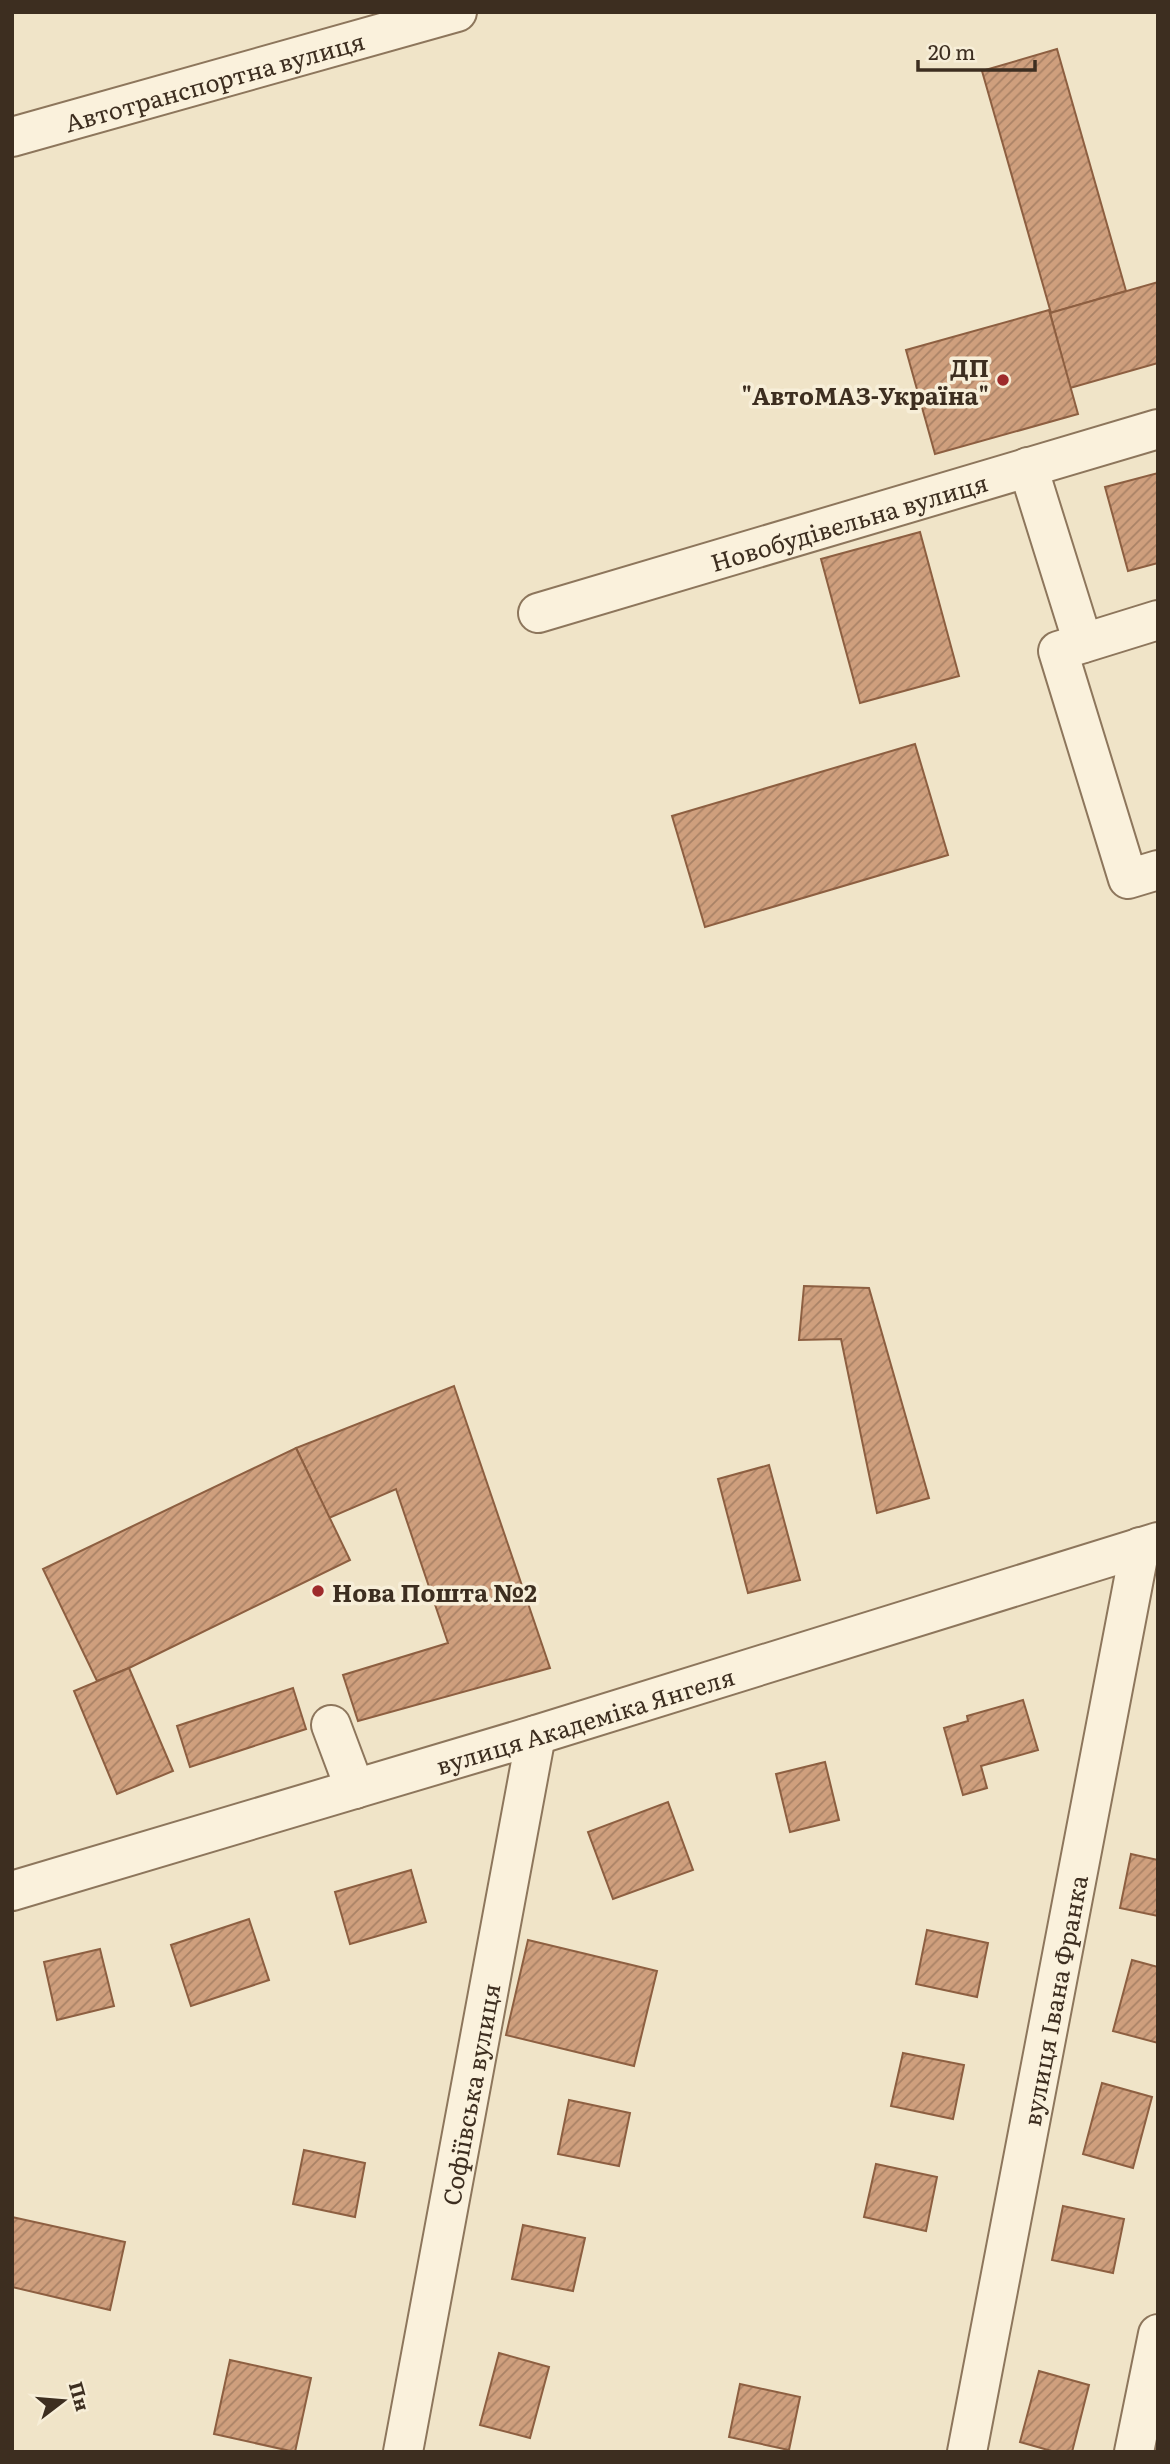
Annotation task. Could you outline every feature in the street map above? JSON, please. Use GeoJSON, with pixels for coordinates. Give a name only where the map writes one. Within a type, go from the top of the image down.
{"type":"FeatureCollection","features":[{"type":"Feature","properties":{"kind":"street","name":"Автотранспортна вулиця"},"geometry":{"type":"LineString","coordinates":[[12,137],[457,12]]}},
{"type":"Feature","properties":{"kind":"street","name":"Новобудівельна вулиця"},"geometry":{"type":"LineString","coordinates":[[538,613],[1158,429]]}},
{"type":"Feature","properties":{"kind":"street"},"geometry":{"type":"LineString","coordinates":[[1028,467],[1083,643]]}},
{"type":"Feature","properties":{"kind":"street"},"geometry":{"type":"LineString","coordinates":[[1158,620],[1058,651],[1128,879],[1158,870]]}},
{"type":"Feature","properties":{"kind":"street","name":"вулиця Академіка Янгеля"},"geometry":{"type":"LineString","coordinates":[[12,1891],[536,1735],[1149,1545]]}},
{"type":"Feature","properties":{"kind":"street","name":"вулиця Івана Франка"},"geometry":{"type":"LineString","coordinates":[[967,2452],[1149,1545]]}},
{"type":"Feature","properties":{"kind":"street"},"geometry":{"type":"LineString","coordinates":[[331,1725],[355,1789]]}},
{"type":"Feature","properties":{"kind":"street","name":"Софіївська вулиця"},"geometry":{"type":"LineString","coordinates":[[403,2452],[536,1735]]}},
{"type":"Feature","properties":{"kind":"street"},"geometry":{"type":"LineString","coordinates":[[1134,2452],[1158,2334]]}},
{"type":"Feature","properties":{"kind":"building"},"geometry":{"type":"Polygon","coordinates":[[[1057,49],[1126,291],[1051,313],[982,71],[1057,49]]]}},
{"type":"Feature","properties":{"kind":"building"},"geometry":{"type":"Polygon","coordinates":[[[1158,282],[1158,363],[1070,388],[1050,313],[1158,282]]]}},
{"type":"Feature","properties":{"kind":"building"},"geometry":{"type":"Polygon","coordinates":[[[1049,310],[1078,414],[935,454],[906,350],[1049,310]]]}},
{"type":"Feature","properties":{"kind":"building"},"geometry":{"type":"Polygon","coordinates":[[[1158,473],[1158,563],[1128,571],[1105,487],[1158,473]]]}},
{"type":"Feature","properties":{"kind":"building"},"geometry":{"type":"Polygon","coordinates":[[[920,532],[959,676],[860,703],[821,559],[920,532]]]}},
{"type":"Feature","properties":{"kind":"building"},"geometry":{"type":"Polygon","coordinates":[[[915,744],[948,855],[705,927],[672,816],[915,744]]]}},
{"type":"Feature","properties":{"kind":"building"},"geometry":{"type":"Polygon","coordinates":[[[804,1286],[869,1288],[929,1498],[877,1513],[841,1339],[799,1340],[804,1286]]]}},
{"type":"Feature","properties":{"kind":"building"},"geometry":{"type":"Polygon","coordinates":[[[454,1386],[550,1668],[358,1721],[343,1675],[448,1643],[396,1489],[329,1518],[296,1448],[454,1386]]]}},
{"type":"Feature","properties":{"kind":"building"},"geometry":{"type":"Polygon","coordinates":[[[296,1448],[350,1560],[97,1681],[43,1569],[296,1448]]]}},
{"type":"Feature","properties":{"kind":"building"},"geometry":{"type":"Polygon","coordinates":[[[769,1465],[800,1580],[748,1593],[718,1479],[769,1465]]]}},
{"type":"Feature","properties":{"kind":"building"},"geometry":{"type":"Polygon","coordinates":[[[129,1668],[173,1771],[117,1794],[74,1691],[129,1668]]]}},
{"type":"Feature","properties":{"kind":"building"},"geometry":{"type":"Polygon","coordinates":[[[293,1688],[306,1729],[190,1767],[177,1726],[293,1688]]]}},
{"type":"Feature","properties":{"kind":"building"},"geometry":{"type":"Polygon","coordinates":[[[1023,1700],[1038,1750],[981,1766],[987,1788],[963,1795],[944,1728],[968,1721],[967,1716],[1023,1700]]]}},
{"type":"Feature","properties":{"kind":"building"},"geometry":{"type":"Polygon","coordinates":[[[825,1762],[839,1820],[790,1832],[776,1774],[825,1762]]]}},
{"type":"Feature","properties":{"kind":"building"},"geometry":{"type":"Polygon","coordinates":[[[668,1802],[693,1870],[613,1899],[588,1832],[668,1802]]]}},
{"type":"Feature","properties":{"kind":"building"},"geometry":{"type":"Polygon","coordinates":[[[1131,1854],[1158,1860],[1158,1916],[1120,1908],[1131,1854]]]}},
{"type":"Feature","properties":{"kind":"building"},"geometry":{"type":"Polygon","coordinates":[[[411,1870],[426,1922],[350,1944],[335,1892],[411,1870]]]}},
{"type":"Feature","properties":{"kind":"building"},"geometry":{"type":"Polygon","coordinates":[[[249,1919],[269,1980],[191,2006],[171,1945],[249,1919]]]}},
{"type":"Feature","properties":{"kind":"building"},"geometry":{"type":"Polygon","coordinates":[[[927,1930],[988,1943],[977,1997],[916,1984],[927,1930]]]}},
{"type":"Feature","properties":{"kind":"building"},"geometry":{"type":"Polygon","coordinates":[[[528,1940],[657,1971],[634,2066],[506,2035],[528,1940]]]}},
{"type":"Feature","properties":{"kind":"building"},"geometry":{"type":"Polygon","coordinates":[[[100,1949],[114,2006],[57,2020],[44,1962],[100,1949]]]}},
{"type":"Feature","properties":{"kind":"building"},"geometry":{"type":"Polygon","coordinates":[[[1132,1960],[1158,1967],[1158,2043],[1113,2031],[1132,1960]]]}},
{"type":"Feature","properties":{"kind":"building"},"geometry":{"type":"Polygon","coordinates":[[[903,2053],[964,2065],[953,2119],[891,2106],[903,2053]]]}},
{"type":"Feature","properties":{"kind":"building"},"geometry":{"type":"Polygon","coordinates":[[[1102,2083],[1152,2097],[1133,2168],[1083,2154],[1102,2083]]]}},
{"type":"Feature","properties":{"kind":"building"},"geometry":{"type":"Polygon","coordinates":[[[569,2100],[630,2113],[619,2166],[558,2154],[569,2100]]]}},
{"type":"Feature","properties":{"kind":"building"},"geometry":{"type":"Polygon","coordinates":[[[304,2150],[365,2163],[355,2217],[293,2204],[304,2150]]]}},
{"type":"Feature","properties":{"kind":"building"},"geometry":{"type":"Polygon","coordinates":[[[876,2164],[937,2177],[926,2231],[864,2217],[876,2164]]]}},
{"type":"Feature","properties":{"kind":"building"},"geometry":{"type":"Polygon","coordinates":[[[1063,2206],[1124,2219],[1113,2273],[1052,2260],[1063,2206]]]}},
{"type":"Feature","properties":{"kind":"building"},"geometry":{"type":"Polygon","coordinates":[[[12,2217],[125,2242],[110,2310],[12,2287],[12,2217]]]}},
{"type":"Feature","properties":{"kind":"building"},"geometry":{"type":"Polygon","coordinates":[[[523,2225],[585,2238],[573,2291],[512,2279],[523,2225]]]}},
{"type":"Feature","properties":{"kind":"building"},"geometry":{"type":"Polygon","coordinates":[[[499,2353],[549,2367],[530,2438],[480,2425],[499,2353]]]}},
{"type":"Feature","properties":{"kind":"building"},"geometry":{"type":"Polygon","coordinates":[[[230,2360],[311,2378],[295,2452],[214,2434],[230,2360]]]}},
{"type":"Feature","properties":{"kind":"building"},"geometry":{"type":"Polygon","coordinates":[[[1039,2371],[1089,2385],[1072,2452],[1055,2452],[1020,2442],[1039,2371]]]}},
{"type":"Feature","properties":{"kind":"building"},"geometry":{"type":"Polygon","coordinates":[[[740,2384],[800,2397],[789,2450],[729,2437],[740,2384]]]}},
{"type":"Feature","properties":{"kind":"place","name":"ДП \"АвтоМАЗ-Україна\""},"geometry":{"type":"Point","coordinates":[1003,380]}},
{"type":"Feature","properties":{"kind":"place","name":"Нова Пошта №2"},"geometry":{"type":"Point","coordinates":[318,1591]}}]}
